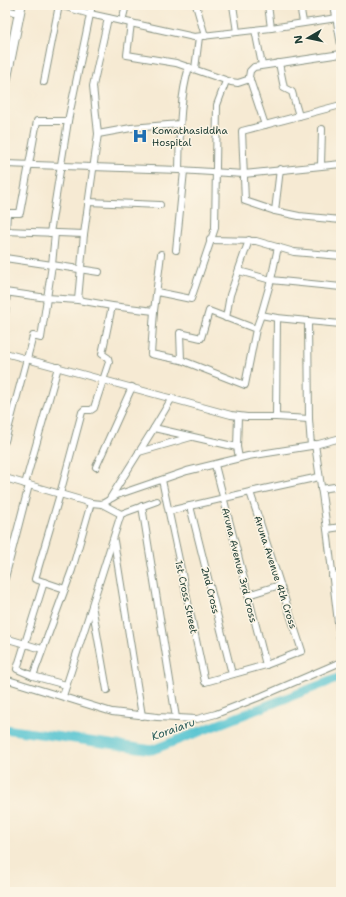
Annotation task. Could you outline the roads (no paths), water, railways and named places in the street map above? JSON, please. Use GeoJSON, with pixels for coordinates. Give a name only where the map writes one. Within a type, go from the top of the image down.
{"type":"FeatureCollection","features":[{"type":"Feature","properties":{"kind":"highway"},"geometry":{"type":"LineString","coordinates":[[5,85],[21,5]]}},
{"type":"Feature","properties":{"kind":"highway"},"geometry":{"type":"LineString","coordinates":[[5,60],[12,9]]}},
{"type":"Feature","properties":{"kind":"street"},"geometry":{"type":"LineString","coordinates":[[44,82],[59,5],[90,14],[202,37],[337,18]]}},
{"type":"Feature","properties":{"kind":"street"},"geometry":{"type":"LineString","coordinates":[[5,441],[33,336],[41,338],[52,265],[52,233],[68,121],[92,5]]}},
{"type":"Feature","properties":{"kind":"street"},"geometry":{"type":"LineString","coordinates":[[122,21],[126,5]]}},
{"type":"Feature","properties":{"kind":"street"},"geometry":{"type":"LineString","coordinates":[[176,250],[182,170],[180,124],[183,87],[192,68],[202,37],[196,5]]}},
{"type":"Feature","properties":{"kind":"street"},"geometry":{"type":"LineString","coordinates":[[233,5],[237,32]]}},
{"type":"Feature","properties":{"kind":"street"},"geometry":{"type":"LineString","coordinates":[[268,5],[271,28]]}},
{"type":"Feature","properties":{"kind":"street"},"geometry":{"type":"LineString","coordinates":[[300,5],[303,22]]}},
{"type":"Feature","properties":{"kind":"street"},"geometry":{"type":"LineString","coordinates":[[334,5],[340,32],[341,45]]}},
{"type":"Feature","properties":{"kind":"street"},"geometry":{"type":"LineString","coordinates":[[78,300],[84,234],[98,134],[93,86],[108,18]]}},
{"type":"Feature","properties":{"kind":"street"},"geometry":{"type":"LineString","coordinates":[[131,23],[126,55],[176,62],[226,81],[238,83],[250,80]]}},
{"type":"Feature","properties":{"kind":"street"},"geometry":{"type":"LineString","coordinates":[[255,30],[262,65]]}},
{"type":"Feature","properties":{"kind":"street"},"geometry":{"type":"LineString","coordinates":[[265,125],[249,77],[250,71],[254,67],[341,54]]}},
{"type":"Feature","properties":{"kind":"street"},"geometry":{"type":"LineString","coordinates":[[279,63],[284,88],[292,92],[299,116]]}},
{"type":"Feature","properties":{"kind":"street"},"geometry":{"type":"LineString","coordinates":[[157,292],[191,300],[215,228],[217,106],[226,81]]}},
{"type":"Feature","properties":{"kind":"street"},"geometry":{"type":"LineString","coordinates":[[341,105],[242,131],[245,201],[275,211],[299,216],[341,220]]}},
{"type":"Feature","properties":{"kind":"street"},"geometry":{"type":"LineString","coordinates":[[68,121],[37,121],[20,213],[7,213],[6,231],[84,234]]}},
{"type":"Feature","properties":{"kind":"street"},"geometry":{"type":"LineString","coordinates":[[98,134],[131,128],[180,124]]}},
{"type":"Feature","properties":{"kind":"street"},"geometry":{"type":"LineString","coordinates":[[320,165],[322,129]]}},
{"type":"Feature","properties":{"kind":"street"},"geometry":{"type":"LineString","coordinates":[[5,164],[28,166],[182,170],[244,174],[280,169],[341,164]]}},
{"type":"Feature","properties":{"kind":"street"},"geometry":{"type":"LineString","coordinates":[[275,211],[280,169]]}},
{"type":"Feature","properties":{"kind":"street"},"geometry":{"type":"LineString","coordinates":[[88,202],[160,205]]}},
{"type":"Feature","properties":{"kind":"street"},"geometry":{"type":"LineString","coordinates":[[210,240],[249,240],[294,252],[341,256]]}},
{"type":"Feature","properties":{"kind":"street"},"geometry":{"type":"LineString","coordinates":[[226,318],[230,296],[249,240]]}},
{"type":"Feature","properties":{"kind":"street"},"geometry":{"type":"LineString","coordinates":[[161,254],[154,311],[151,354],[181,360],[245,385],[256,329],[271,280],[278,247]]}},
{"type":"Feature","properties":{"kind":"street"},"geometry":{"type":"LineString","coordinates":[[5,258],[99,272]]}},
{"type":"Feature","properties":{"kind":"street"},"geometry":{"type":"LineString","coordinates":[[239,271],[271,280],[341,287]]}},
{"type":"Feature","properties":{"kind":"street"},"geometry":{"type":"LineString","coordinates":[[5,314],[6,292],[47,298],[78,300],[154,311]]}},
{"type":"Feature","properties":{"kind":"street"},"geometry":{"type":"LineString","coordinates":[[65,589],[35,579],[82,412],[84,410],[91,410],[94,408],[109,362],[108,358],[102,354],[112,306]]}},
{"type":"Feature","properties":{"kind":"street"},"geometry":{"type":"LineString","coordinates":[[181,360],[180,333],[201,338],[210,311],[256,329]]}},
{"type":"Feature","properties":{"kind":"street"},"geometry":{"type":"LineString","coordinates":[[261,316],[341,324]]}},
{"type":"Feature","properties":{"kind":"street"},"geometry":{"type":"LineString","coordinates":[[276,417],[277,318]]}},
{"type":"Feature","properties":{"kind":"street"},"geometry":{"type":"LineString","coordinates":[[308,321],[309,419],[327,529],[339,620],[341,648]]}},
{"type":"Feature","properties":{"kind":"street"},"geometry":{"type":"LineString","coordinates":[[5,353],[238,416],[309,419]]}},
{"type":"Feature","properties":{"kind":"street"},"geometry":{"type":"LineString","coordinates":[[5,578],[27,484],[58,367]]}},
{"type":"Feature","properties":{"kind":"street"},"geometry":{"type":"LineString","coordinates":[[96,467],[132,387]]}},
{"type":"Feature","properties":{"kind":"street"},"geometry":{"type":"LineString","coordinates":[[109,500],[172,398]]}},
{"type":"Feature","properties":{"kind":"street"},"geometry":{"type":"LineString","coordinates":[[238,416],[237,447],[239,458]]}},
{"type":"Feature","properties":{"kind":"street"},"geometry":{"type":"LineString","coordinates":[[154,428],[237,447]]}},
{"type":"Feature","properties":{"kind":"street"},"geometry":{"type":"LineString","coordinates":[[102,504],[117,495],[186,471],[248,456],[313,445],[341,436]]}},
{"type":"Feature","properties":{"kind":"street"},"geometry":{"type":"LineString","coordinates":[[139,452],[192,437]]}},
{"type":"Feature","properties":{"kind":"street","name":"Aruna Avenue 3rd Cross"},"geometry":{"type":"LineString","coordinates":[[215,465],[266,665]]}},
{"type":"Feature","properties":{"kind":"street"},"geometry":{"type":"LineString","coordinates":[[168,511],[319,477]]}},
{"type":"Feature","properties":{"kind":"street"},"geometry":{"type":"LineString","coordinates":[[5,478],[91,503],[102,504],[121,514],[157,501]]}},
{"type":"Feature","properties":{"kind":"street","name":"1st Cross Street"},"geometry":{"type":"LineString","coordinates":[[162,480],[205,682],[232,674]]}},
{"type":"Feature","properties":{"kind":"street"},"geometry":{"type":"LineString","coordinates":[[321,488],[341,486]]}},
{"type":"Feature","properties":{"kind":"street","name":"Aruna Avenue 4th Cross"},"geometry":{"type":"LineString","coordinates":[[250,492],[302,651],[266,665]]}},
{"type":"Feature","properties":{"kind":"street"},"geometry":{"type":"LineString","coordinates":[[33,676],[42,648],[72,570],[91,503]]}},
{"type":"Feature","properties":{"kind":"street"},"geometry":{"type":"LineString","coordinates":[[142,506],[176,718]]}},
{"type":"Feature","properties":{"kind":"street","name":"2nd Cross"},"geometry":{"type":"LineString","coordinates":[[190,506],[232,674]]}},
{"type":"Feature","properties":{"kind":"street"},"geometry":{"type":"LineString","coordinates":[[63,696],[121,514]]}},
{"type":"Feature","properties":{"kind":"street"},"geometry":{"type":"LineString","coordinates":[[327,529],[341,527]]}},
{"type":"Feature","properties":{"kind":"street"},"geometry":{"type":"LineString","coordinates":[[113,539],[142,716]]}},
{"type":"Feature","properties":{"kind":"street"},"geometry":{"type":"LineString","coordinates":[[332,576],[341,575]]}},
{"type":"Feature","properties":{"kind":"street"},"geometry":{"type":"LineString","coordinates":[[44,582],[17,669],[33,676],[66,685]]}},
{"type":"Feature","properties":{"kind":"street"},"geometry":{"type":"LineString","coordinates":[[248,595],[280,585]]}},
{"type":"Feature","properties":{"kind":"street"},"geometry":{"type":"LineString","coordinates":[[92,605],[107,690]]}},
{"type":"Feature","properties":{"kind":"street"},"geometry":{"type":"LineString","coordinates":[[5,638],[42,648]]}},
{"type":"Feature","properties":{"kind":"street"},"geometry":{"type":"LineString","coordinates":[[5,679],[112,712],[142,716],[197,719],[216,714],[262,696],[341,662]]}},
{"type":"Feature","properties":{"kind":"street"},"geometry":{"type":"LineString","coordinates":[[232,674],[266,665]]}},
{"type":"Feature","properties":{"kind":"waterway","name":"Koraiaru"},"geometry":{"type":"LineString","coordinates":[[5,729],[152,750],[341,677]]}},
{"type":"Feature","properties":{"kind":"place","name":"Komathasiddha Hospital"},"geometry":{"type":"Point","coordinates":[140,136]}}]}
